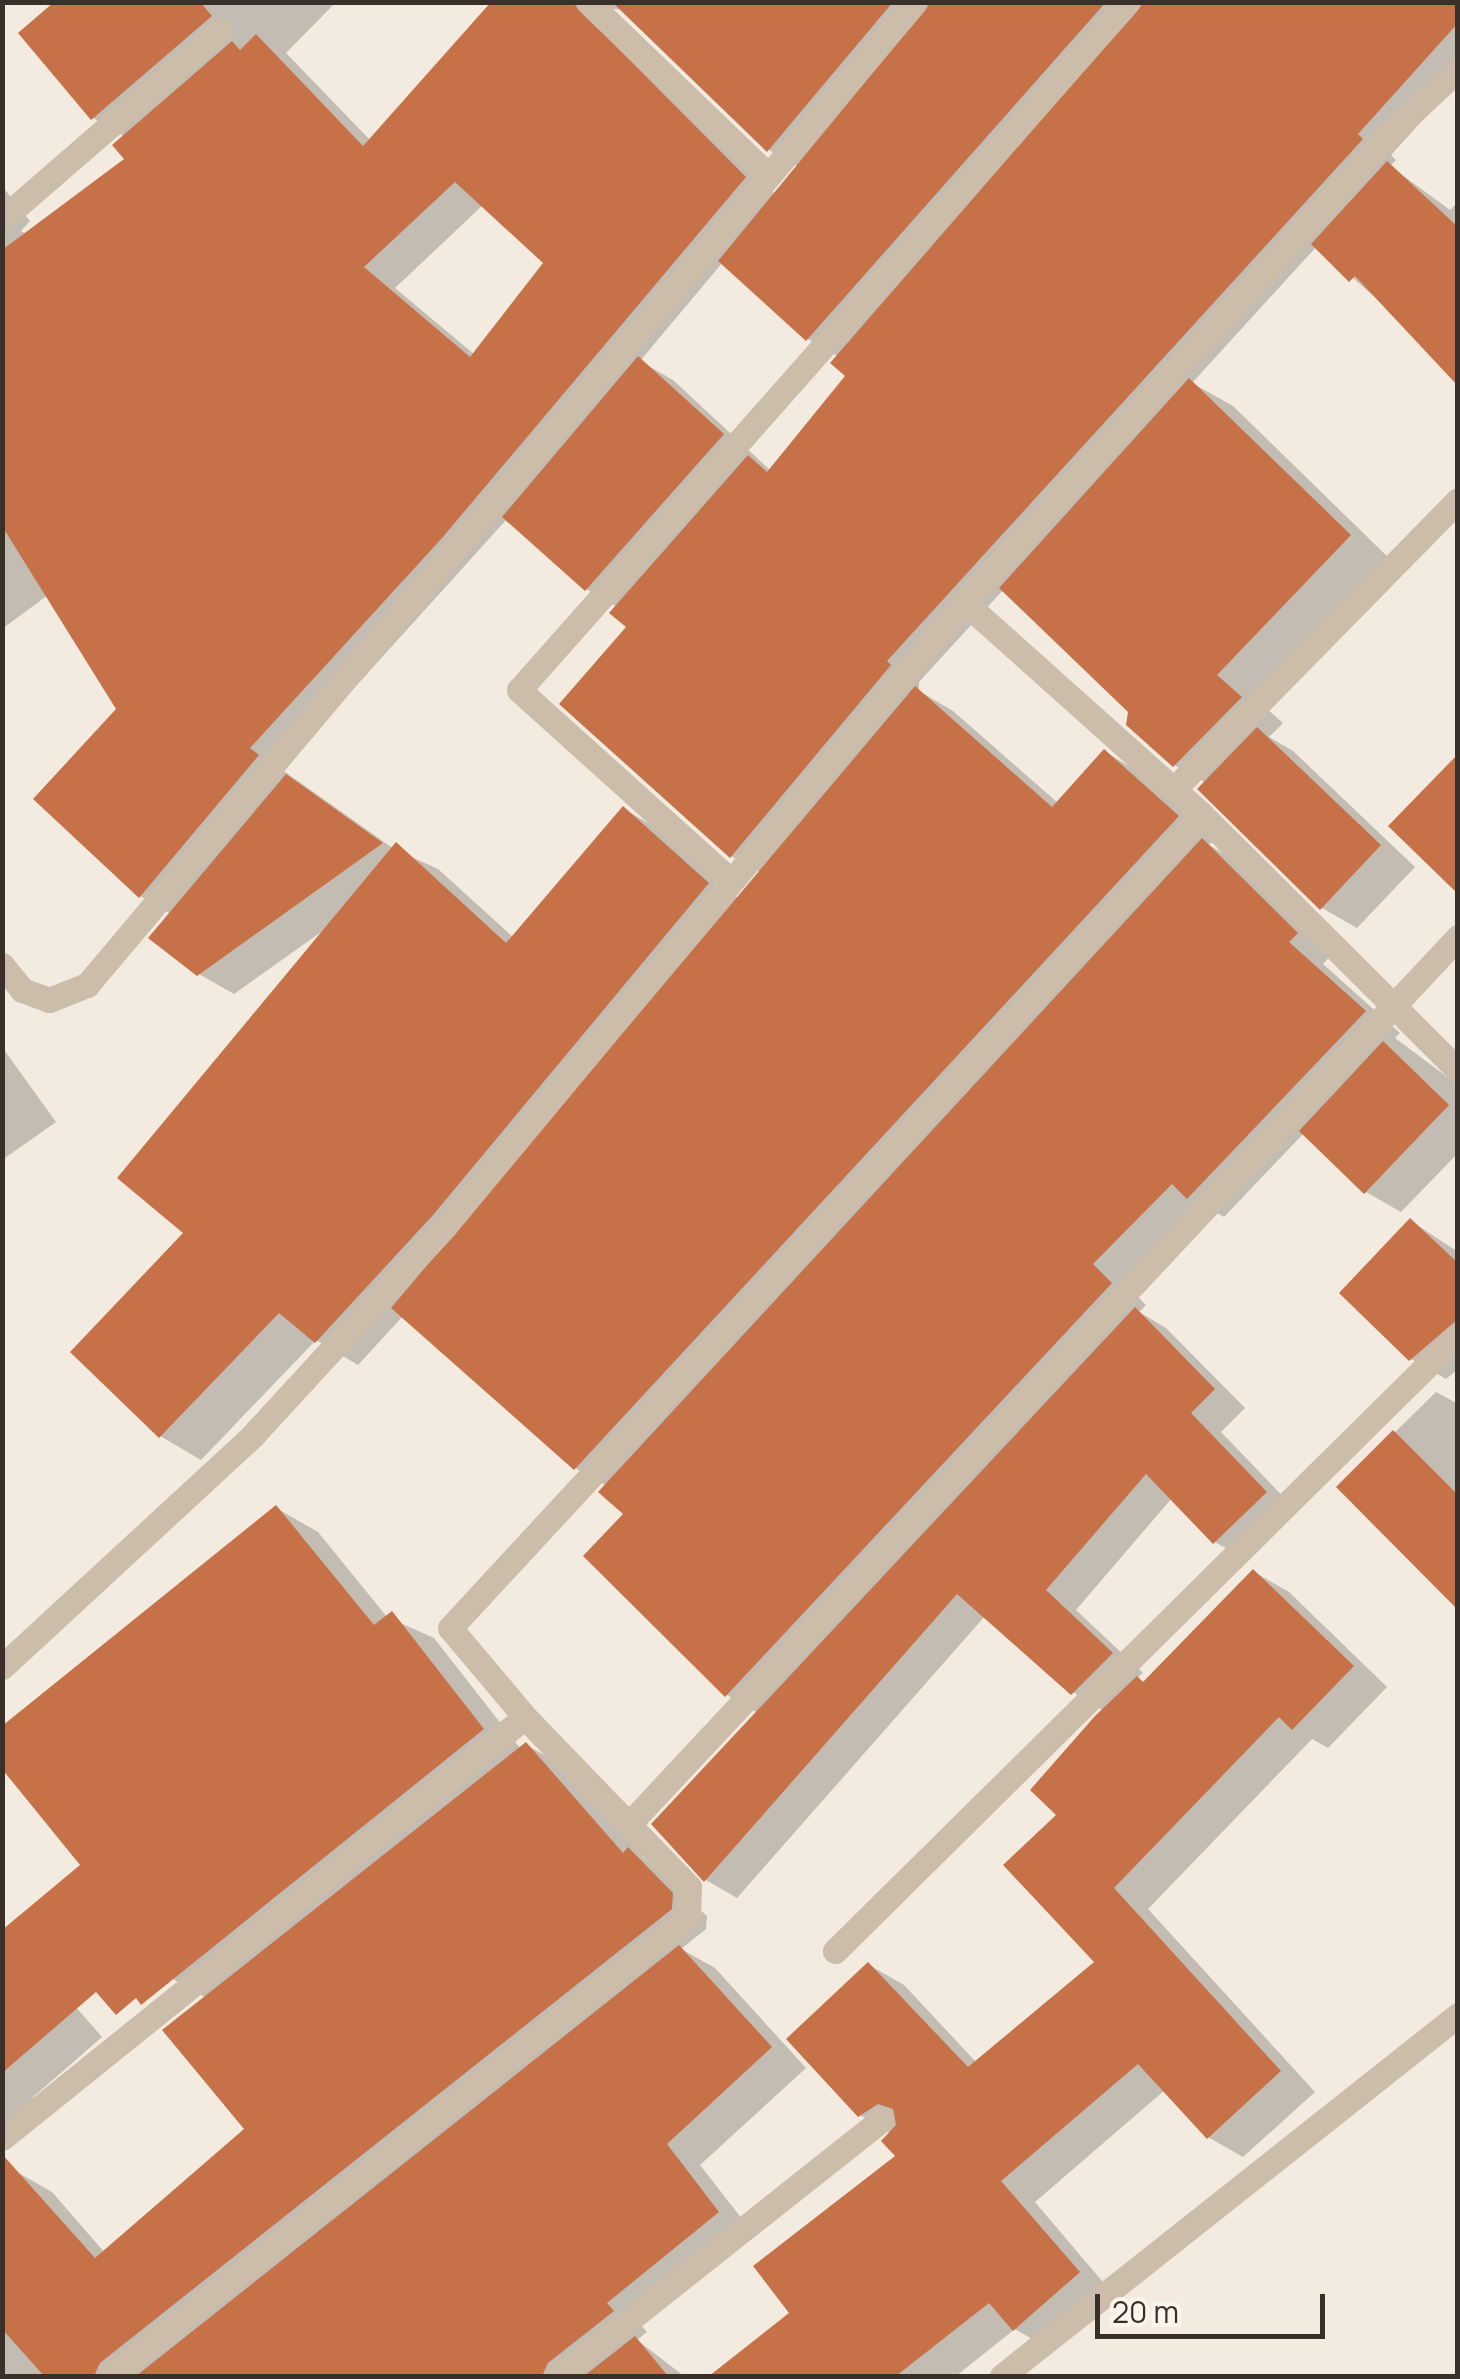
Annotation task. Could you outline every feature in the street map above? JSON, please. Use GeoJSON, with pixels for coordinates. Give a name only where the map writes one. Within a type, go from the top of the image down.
{"type":"FeatureCollection","features":[{"type":"Feature","properties":{"kind":"street"},"geometry":{"type":"LineString","coordinates":[[588,2],[768,175]]}},
{"type":"Feature","properties":{"kind":"street"},"geometry":{"type":"LineString","coordinates":[[2,965],[22,990],[49,1000],[86,985],[916,2]]}},
{"type":"Feature","properties":{"kind":"street"},"geometry":{"type":"LineString","coordinates":[[730,880],[519,690],[1128,2]]}},
{"type":"Feature","properties":{"kind":"street"},"geometry":{"type":"LineString","coordinates":[[2,218],[220,30]]}},
{"type":"Feature","properties":{"kind":"street"},"geometry":{"type":"LineString","coordinates":[[2,1666],[278,1407],[445,1226],[964,602],[1389,134],[1458,69]]}},
{"type":"Feature","properties":{"kind":"street"},"geometry":{"type":"LineString","coordinates":[[1174,789],[1458,500]]}},
{"type":"Feature","properties":{"kind":"street"},"geometry":{"type":"LineString","coordinates":[[964,602],[1202,815],[1458,1070]]}},
{"type":"Feature","properties":{"kind":"street"},"geometry":{"type":"LineString","coordinates":[[110,2376],[676,1930],[693,1900],[689,1886],[525,1717],[450,1628],[1202,815]]}},
{"type":"Feature","properties":{"kind":"street"},"geometry":{"type":"LineString","coordinates":[[629,1824],[1458,938]]}},
{"type":"Feature","properties":{"kind":"street"},"geometry":{"type":"LineString","coordinates":[[835,1951],[1458,1335]]}},
{"type":"Feature","properties":{"kind":"street"},"geometry":{"type":"LineString","coordinates":[[2,2138],[525,1717]]}},
{"type":"Feature","properties":{"kind":"street"},"geometry":{"type":"LineString","coordinates":[[1002,2376],[1458,2015]]}},
{"type":"Feature","properties":{"kind":"street"},"geometry":{"type":"LineString","coordinates":[[558,2376],[881,2120]]}},
{"type":"Feature","properties":{"kind":"building"},"geometry":{"type":"Polygon","coordinates":[[[54,2],[200,2],[212,16],[91,120],[18,33],[54,2]]]}},
{"type":"Feature","properties":{"kind":"building"},"geometry":{"type":"Polygon","coordinates":[[[491,2],[572,2],[746,177],[442,538],[250,748],[259,755],[139,898],[33,799],[116,709],[2,526],[2,250],[124,159],[112,145],[232,41],[240,50],[256,34],[363,146],[491,2]],[[455,182],[364,267],[470,357],[543,263],[455,182]]]}},
{"type":"Feature","properties":{"kind":"building"},"geometry":{"type":"Polygon","coordinates":[[[612,2],[893,2],[767,152],[612,2]]]}},
{"type":"Feature","properties":{"kind":"building"},"geometry":{"type":"Polygon","coordinates":[[[931,2],[1106,2],[806,341],[718,261],[931,2]]]}},
{"type":"Feature","properties":{"kind":"building"},"geometry":{"type":"Polygon","coordinates":[[[1144,2],[1458,2],[1458,23],[1358,134],[1363,139],[887,661],[891,665],[730,858],[559,704],[626,627],[609,613],[748,455],[767,472],[845,376],[830,363],[1144,2]]]}},
{"type":"Feature","properties":{"kind":"building"},"geometry":{"type":"Polygon","coordinates":[[[1387,161],[1458,227],[1458,386],[1355,276],[1349,282],[1311,244],[1387,161]]]}},
{"type":"Feature","properties":{"kind":"building"},"geometry":{"type":"Polygon","coordinates":[[[638,356],[724,434],[585,591],[502,517],[638,356]]]}},
{"type":"Feature","properties":{"kind":"building"},"geometry":{"type":"Polygon","coordinates":[[[1189,378],[1351,535],[1217,675],[1242,697],[1173,767],[1126,725],[1128,712],[999,588],[1189,378]]]}},
{"type":"Feature","properties":{"kind":"building"},"geometry":{"type":"Polygon","coordinates":[[[915,686],[1052,807],[1104,749],[1179,816],[574,1470],[391,1308],[915,686]]]}},
{"type":"Feature","properties":{"kind":"building"},"geometry":{"type":"Polygon","coordinates":[[[1257,727],[1381,845],[1320,910],[1197,789],[1257,727]]]}},
{"type":"Feature","properties":{"kind":"building"},"geometry":{"type":"Polygon","coordinates":[[[1458,754],[1458,894],[1388,826],[1458,754]]]}},
{"type":"Feature","properties":{"kind":"building"},"geometry":{"type":"Polygon","coordinates":[[[286,774],[383,843],[197,976],[148,938],[286,774]]]}},
{"type":"Feature","properties":{"kind":"building"},"geometry":{"type":"Polygon","coordinates":[[[623,806],[709,883],[433,1215],[315,1343],[279,1313],[159,1438],[70,1352],[183,1233],[117,1178],[396,842],[506,943],[623,806]]]}},
{"type":"Feature","properties":{"kind":"building"},"geometry":{"type":"Polygon","coordinates":[[[1202,838],[1298,933],[1289,942],[1366,1011],[1187,1199],[1172,1184],[1093,1264],[1112,1283],[725,1697],[583,1556],[623,1514],[598,1492],[1202,838]]]}},
{"type":"Feature","properties":{"kind":"building"},"geometry":{"type":"Polygon","coordinates":[[[1383,1041],[1449,1105],[1364,1194],[1299,1131],[1383,1041]]]}},
{"type":"Feature","properties":{"kind":"building"},"geometry":{"type":"Polygon","coordinates":[[[1410,1218],[1458,1263],[1458,1319],[1409,1361],[1339,1293],[1410,1218]]]}},
{"type":"Feature","properties":{"kind":"building"},"geometry":{"type":"Polygon","coordinates":[[[1135,1307],[1215,1389],[1191,1413],[1267,1492],[1213,1544],[1146,1474],[1046,1590],[1113,1653],[1071,1695],[957,1594],[704,1882],[651,1824],[1135,1307]]]}},
{"type":"Feature","properties":{"kind":"building"},"geometry":{"type":"Polygon","coordinates":[[[1393,1430],[1458,1495],[1458,1610],[1336,1487],[1393,1430]]]}},
{"type":"Feature","properties":{"kind":"building"},"geometry":{"type":"Polygon","coordinates":[[[276,1505],[374,1625],[392,1611],[484,1729],[141,2005],[136,1998],[116,2015],[96,1992],[2,2073],[2,1930],[80,1865],[2,1769],[2,1726],[276,1505]]]}},
{"type":"Feature","properties":{"kind":"building"},"geometry":{"type":"Polygon","coordinates":[[[1253,1569],[1354,1666],[1292,1730],[1279,1717],[1114,1888],[1281,2071],[1207,2139],[1138,2064],[1001,2181],[1080,2272],[1013,2331],[989,2303],[896,2376],[709,2376],[789,2313],[753,2266],[895,2156],[881,2141],[896,2125],[893,2109],[878,2104],[858,2117],[786,2039],[868,1962],[968,2067],[1094,1962],[1003,1865],[1056,1815],[1030,1790],[1095,1716],[1137,1676],[1143,1682],[1253,1569]]]}},
{"type":"Feature","properties":{"kind":"building"},"geometry":{"type":"Polygon","coordinates":[[[526,1742],[623,1853],[628,1847],[673,1893],[672,1909],[100,2363],[94,2376],[44,2376],[2,2329],[2,2154],[95,2258],[244,2129],[162,2030],[526,1742]]]}},
{"type":"Feature","properties":{"kind":"building"},"geometry":{"type":"Polygon","coordinates":[[[679,1945],[772,2047],[667,2144],[719,2212],[607,2303],[614,2311],[548,2363],[542,2376],[136,2376],[679,1945]]]}},
{"type":"Feature","properties":{"kind":"building"},"geometry":{"type":"Polygon","coordinates":[[[635,2336],[668,2376],[584,2376],[635,2336]]]}}]}
